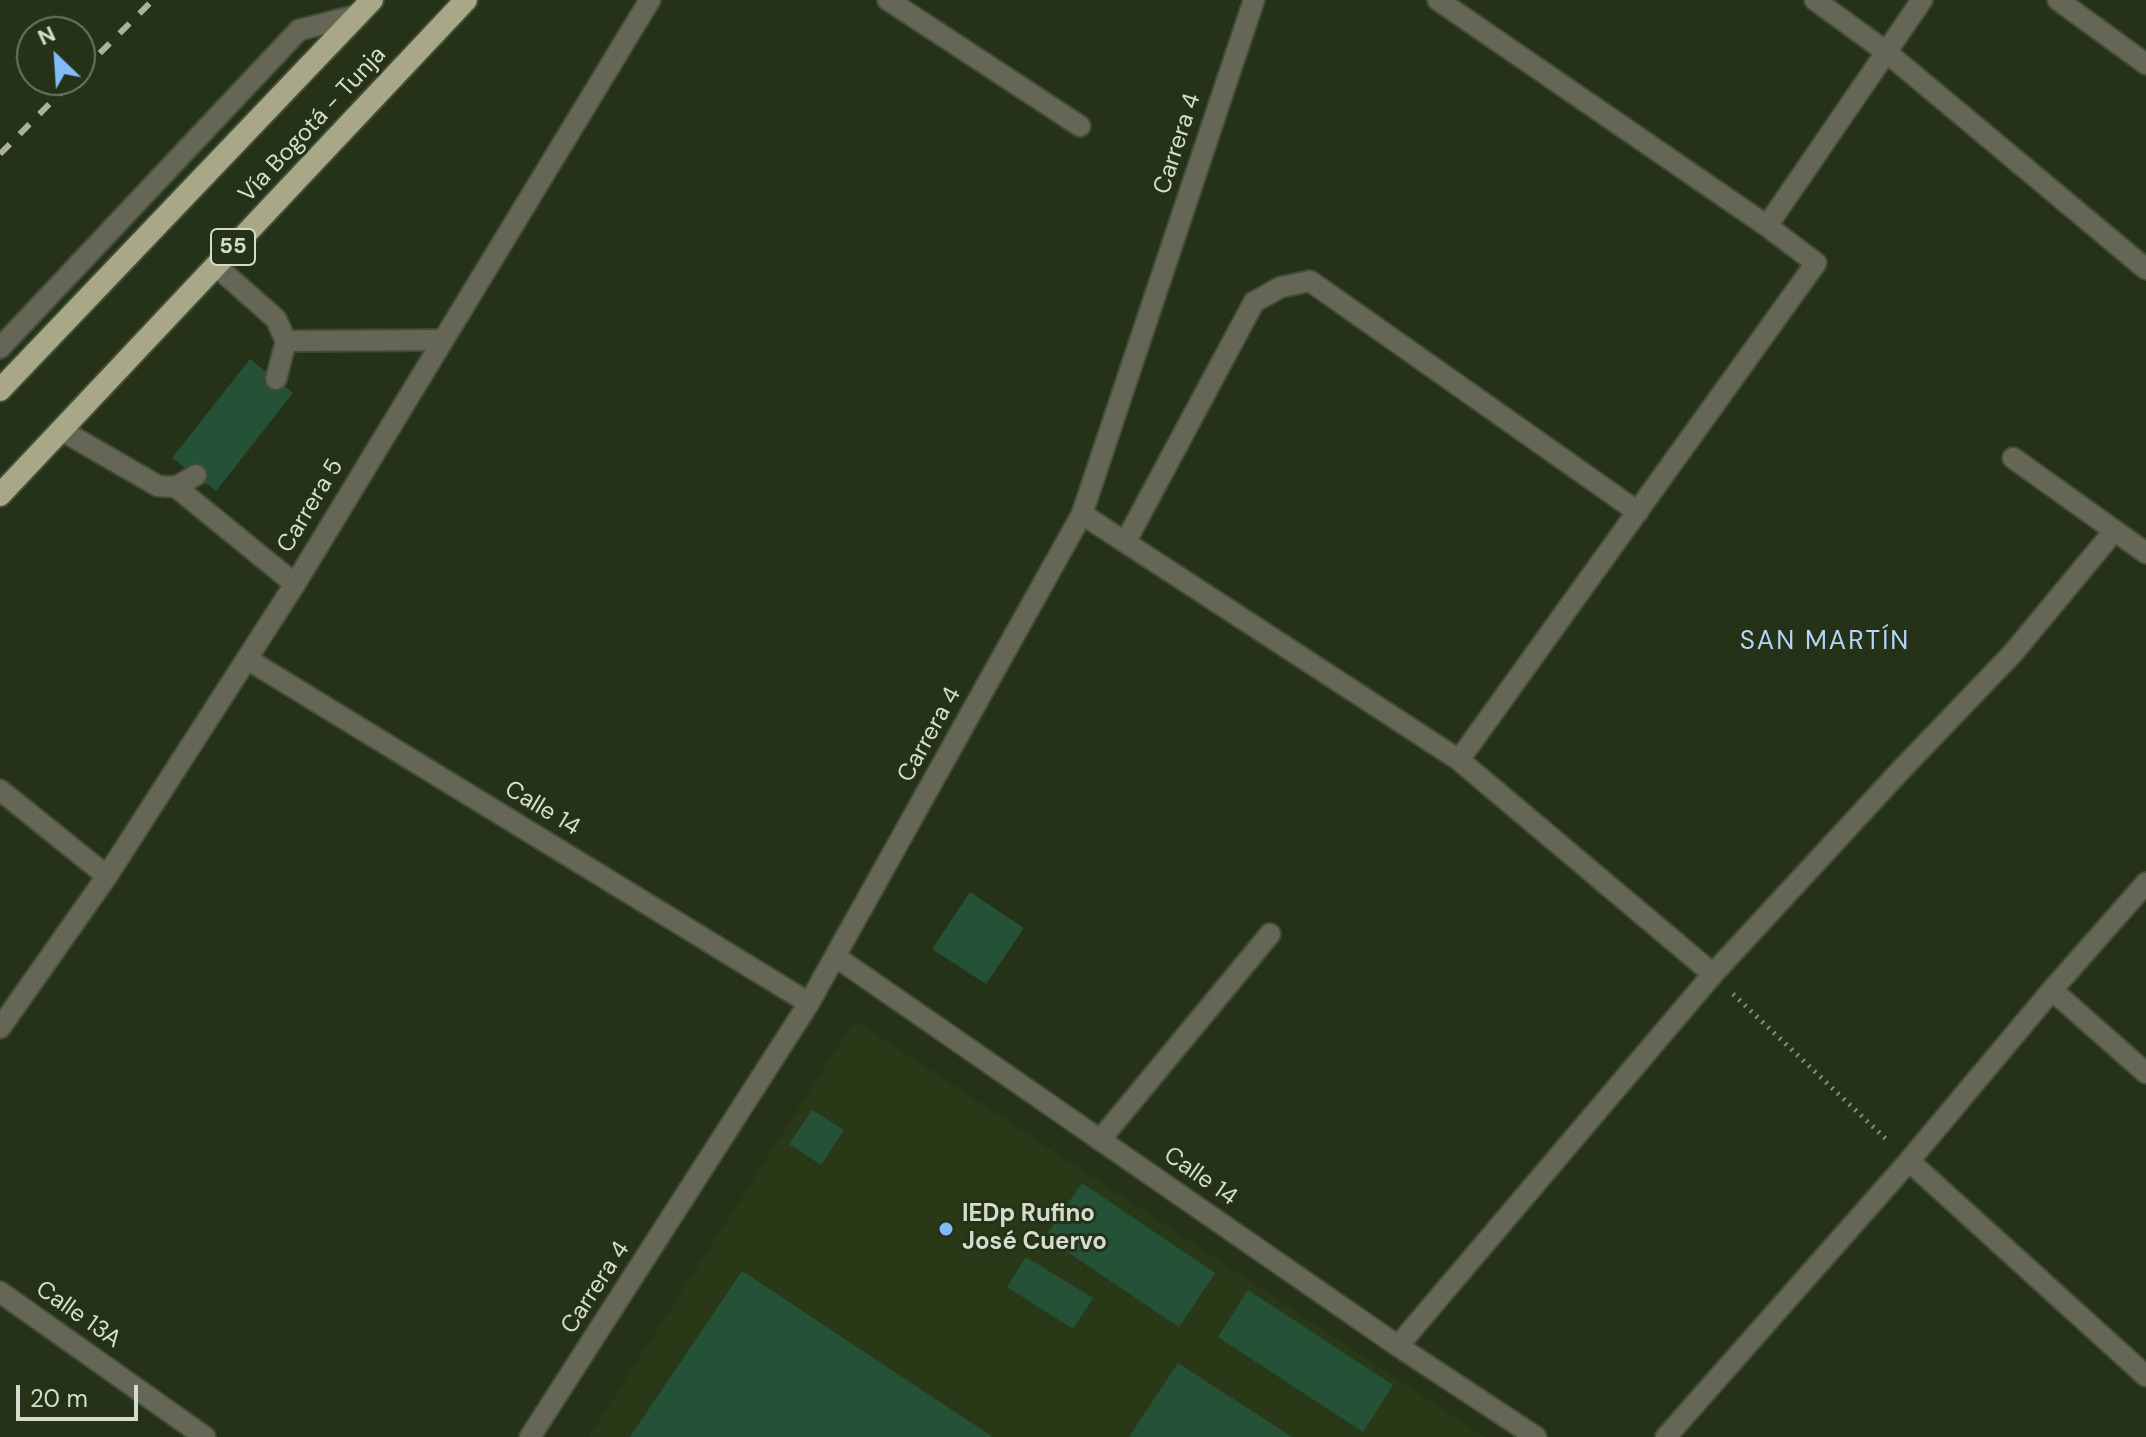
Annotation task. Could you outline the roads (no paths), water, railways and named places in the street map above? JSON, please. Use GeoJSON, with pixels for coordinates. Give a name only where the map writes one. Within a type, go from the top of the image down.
{"type":"FeatureCollection","features":[{"type":"Feature","properties":{"kind":"highway","name":"Vía Bogotá - Tunja"},"geometry":{"type":"LineString","coordinates":[[0,495],[466,0]]}},
{"type":"Feature","properties":{"kind":"highway","name":"Vía Bogotá - Tunja"},"geometry":{"type":"LineString","coordinates":[[0,390],[365,8]]}},
{"type":"Feature","properties":{"kind":"street","name":"Carrera 5"},"geometry":{"type":"LineString","coordinates":[[0,1028],[107,876],[295,584],[650,0]]}},
{"type":"Feature","properties":{"kind":"street"},"geometry":{"type":"LineString","coordinates":[[888,0],[1080,126]]}},
{"type":"Feature","properties":{"kind":"street","name":"Carrera 4"},"geometry":{"type":"LineString","coordinates":[[530,1437],[809,1003],[1082,514],[1254,0]]}},
{"type":"Feature","properties":{"kind":"street"},"geometry":{"type":"LineString","coordinates":[[1438,0],[1816,263],[1459,760]]}},
{"type":"Feature","properties":{"kind":"street"},"geometry":{"type":"LineString","coordinates":[[1815,0],[1885,51],[2146,269]]}},
{"type":"Feature","properties":{"kind":"street"},"geometry":{"type":"LineString","coordinates":[[1767,226],[1922,0]]}},
{"type":"Feature","properties":{"kind":"street"},"geometry":{"type":"LineString","coordinates":[[2058,0],[2146,64]]}},
{"type":"Feature","properties":{"kind":"street"},"geometry":{"type":"LineString","coordinates":[[0,348],[299,30],[365,8]]}},
{"type":"Feature","properties":{"kind":"street"},"geometry":{"type":"LineString","coordinates":[[216,266],[276,319],[286,341],[276,379]]}},
{"type":"Feature","properties":{"kind":"street"},"geometry":{"type":"LineString","coordinates":[[1126,541],[1254,302],[1281,287],[1310,281],[1638,512]]}},
{"type":"Feature","properties":{"kind":"street"},"geometry":{"type":"LineString","coordinates":[[286,341],[442,340]]}},
{"type":"Feature","properties":{"kind":"street"},"geometry":{"type":"LineString","coordinates":[[61,430],[158,486],[176,487],[196,475]]}},
{"type":"Feature","properties":{"kind":"street"},"geometry":{"type":"LineString","coordinates":[[2013,458],[2146,553]]}},
{"type":"Feature","properties":{"kind":"street"},"geometry":{"type":"LineString","coordinates":[[176,487],[295,584]]}},
{"type":"Feature","properties":{"kind":"street"},"geometry":{"type":"LineString","coordinates":[[1082,514],[1459,760],[1713,974]]}},
{"type":"Feature","properties":{"kind":"street"},"geometry":{"type":"LineString","coordinates":[[1398,1346],[1713,974],[2013,653],[2114,531]]}},
{"type":"Feature","properties":{"kind":"street","name":"Calle 14"},"geometry":{"type":"LineString","coordinates":[[247,659],[809,1003]]}},
{"type":"Feature","properties":{"kind":"street"},"geometry":{"type":"LineString","coordinates":[[0,790],[107,876]]}},
{"type":"Feature","properties":{"kind":"street"},"geometry":{"type":"LineString","coordinates":[[1666,1437],[1909,1161],[2146,883]]}},
{"type":"Feature","properties":{"kind":"street"},"geometry":{"type":"LineString","coordinates":[[1100,1140],[1270,934]]}},
{"type":"Feature","properties":{"kind":"street","name":"Calle 14"},"geometry":{"type":"LineString","coordinates":[[836,957],[1398,1346],[1536,1437]]}},
{"type":"Feature","properties":{"kind":"street"},"geometry":{"type":"LineString","coordinates":[[2052,990],[2146,1073]]}},
{"type":"Feature","properties":{"kind":"street"},"geometry":{"type":"LineString","coordinates":[[1909,1161],[2146,1376]]}},
{"type":"Feature","properties":{"kind":"street","name":"Calle 13A"},"geometry":{"type":"LineString","coordinates":[[0,1292],[205,1437]]}},
{"type":"Feature","properties":{"kind":"railway"},"geometry":{"type":"LineString","coordinates":[[96,57],[153,0]]}},
{"type":"Feature","properties":{"kind":"railway"},"geometry":{"type":"LineString","coordinates":[[0,154],[57,96]]}},
{"type":"Feature","properties":{"kind":"place","name":"IEDp Rufino José Cuervo"},"geometry":{"type":"Point","coordinates":[946,1229]}},
{"type":"Feature","properties":{"kind":"district","name":"SAN MARTÍN"},"geometry":{"type":"Point","coordinates":[1825,642]}}]}
